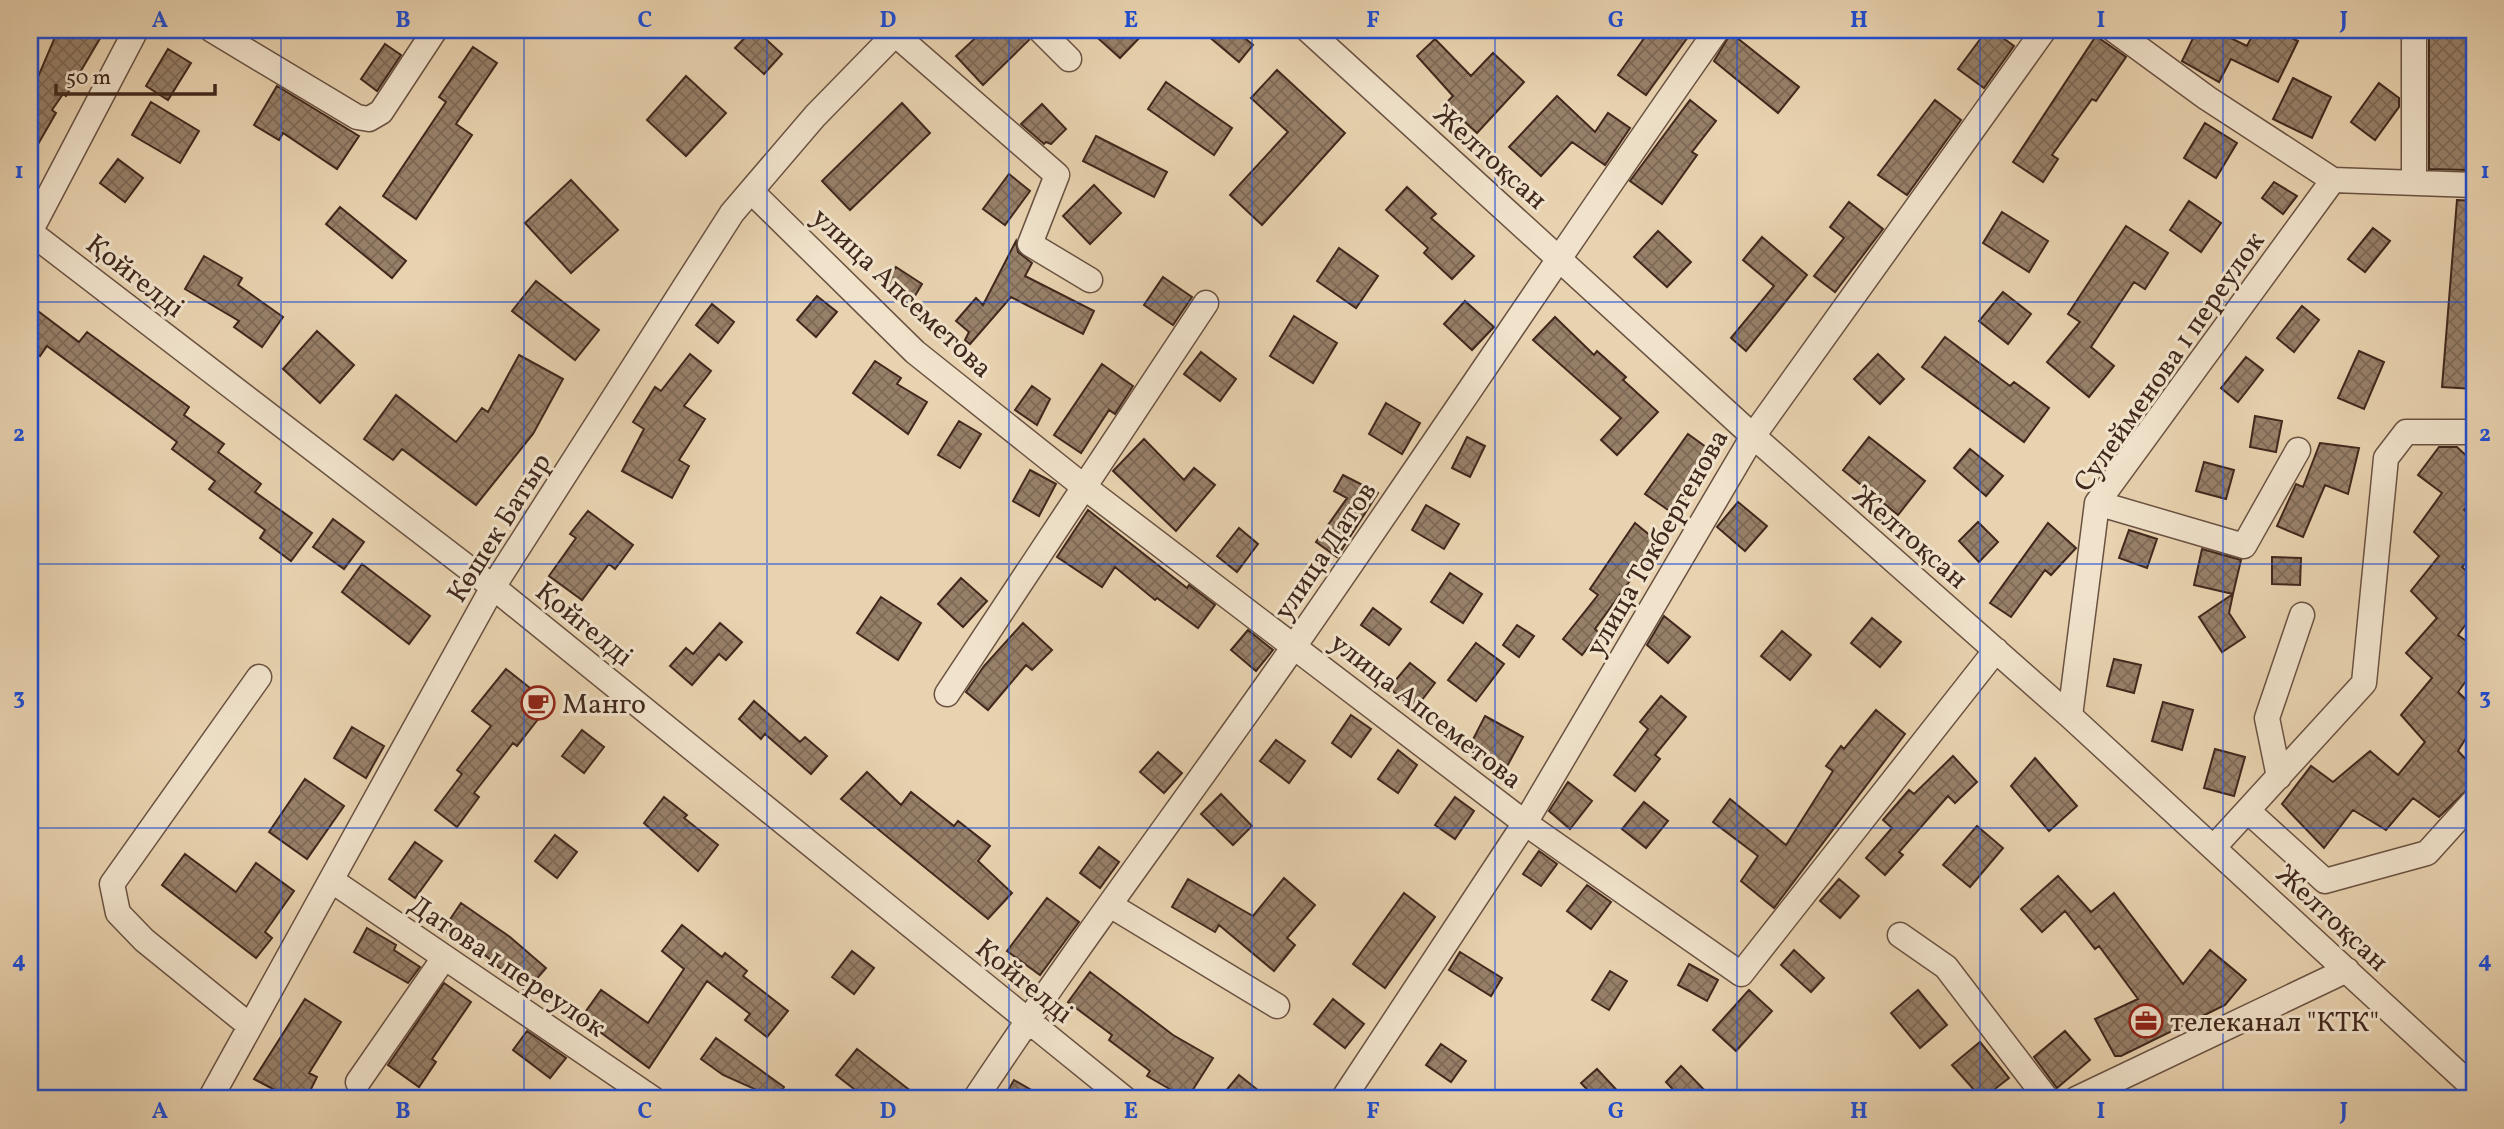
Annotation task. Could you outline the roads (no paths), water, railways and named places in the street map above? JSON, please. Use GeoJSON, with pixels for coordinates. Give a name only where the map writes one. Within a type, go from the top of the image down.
{"type":"FeatureCollection","features":[{"type":"Feature","properties":{"kind":"street"},"geometry":{"type":"LineString","coordinates":[[30,232],[136,30]]}},
{"type":"Feature","properties":{"kind":"street"},"geometry":{"type":"LineString","coordinates":[[212,30],[357,117],[369,119],[381,112],[435,30]]}},
{"type":"Feature","properties":{"kind":"street"},"geometry":{"type":"LineString","coordinates":[[1040,30],[1069,59]]}},
{"type":"Feature","properties":{"kind":"street","name":"Желтоқсан"},"geometry":{"type":"LineString","coordinates":[[1308,30],[1753,436],[2070,716],[2474,1088]]}},
{"type":"Feature","properties":{"kind":"street","name":"улица Датов"},"geometry":{"type":"LineString","coordinates":[[975,1099],[1027,1020],[1295,645],[1558,257],[1717,30]]}},
{"type":"Feature","properties":{"kind":"street","name":"улица Токбергенова"},"geometry":{"type":"LineString","coordinates":[[1343,1099],[1525,824],[1753,436],[2044,30]]}},
{"type":"Feature","properties":{"kind":"street"},"geometry":{"type":"LineString","coordinates":[[2114,30],[2207,98],[2333,180],[2474,185]]}},
{"type":"Feature","properties":{"kind":"street"},"geometry":{"type":"LineString","coordinates":[[2414,30],[2414,183]]}},
{"type":"Feature","properties":{"kind":"street"},"geometry":{"type":"LineString","coordinates":[[897,32],[1057,175],[1030,244],[1090,280]]}},
{"type":"Feature","properties":{"kind":"street","name":"Көшек Батыр"},"geometry":{"type":"LineString","coordinates":[[210,1099],[493,587],[732,213],[815,116],[897,32]]}},
{"type":"Feature","properties":{"kind":"street","name":"Сулейменова 1 переулок"},"geometry":{"type":"LineString","coordinates":[[2070,716],[2097,503],[2333,180]]}},
{"type":"Feature","properties":{"kind":"street","name":"улица Апсеметова"},"geometry":{"type":"LineString","coordinates":[[751,191],[915,352],[1083,486],[1295,645],[1525,824],[1741,974],[1996,650]]}},
{"type":"Feature","properties":{"kind":"street","name":"Қойгелді"},"geometry":{"type":"LineString","coordinates":[[30,232],[493,587],[1125,1099]]}},
{"type":"Feature","properties":{"kind":"street"},"geometry":{"type":"LineString","coordinates":[[947,694],[1206,303]]}},
{"type":"Feature","properties":{"kind":"street"},"geometry":{"type":"LineString","coordinates":[[2214,847],[2364,683],[2386,458],[2406,432],[2474,432]]}},
{"type":"Feature","properties":{"kind":"street"},"geometry":{"type":"LineString","coordinates":[[2097,503],[2244,546],[2298,450]]}},
{"type":"Feature","properties":{"kind":"street"},"geometry":{"type":"LineString","coordinates":[[2279,777],[2267,718],[2301,615]]}},
{"type":"Feature","properties":{"kind":"street"},"geometry":{"type":"LineString","coordinates":[[250,1026],[144,940],[118,913],[112,884],[259,677]]}},
{"type":"Feature","properties":{"kind":"street"},"geometry":{"type":"LineString","coordinates":[[2248,811],[2325,881],[2427,853],[2474,801]]}},
{"type":"Feature","properties":{"kind":"street","name":"Датова 1 переулок"},"geometry":{"type":"LineString","coordinates":[[331,880],[653,1099]]}},
{"type":"Feature","properties":{"kind":"street"},"geometry":{"type":"LineString","coordinates":[[1110,905],[1277,1006]]}},
{"type":"Feature","properties":{"kind":"street"},"geometry":{"type":"LineString","coordinates":[[1900,934],[1946,967],[2047,1099]]}},
{"type":"Feature","properties":{"kind":"street"},"geometry":{"type":"LineString","coordinates":[[358,1082],[444,958]]}},
{"type":"Feature","properties":{"kind":"street"},"geometry":{"type":"LineString","coordinates":[[2076,1099],[2347,970]]}},
{"type":"Feature","properties":{"kind":"place","name":"Манго"},"geometry":{"type":"Point","coordinates":[538,703]}},
{"type":"Feature","properties":{"kind":"place","name":"телеканал \"КТК\""},"geometry":{"type":"Point","coordinates":[2146,1021]}}]}
